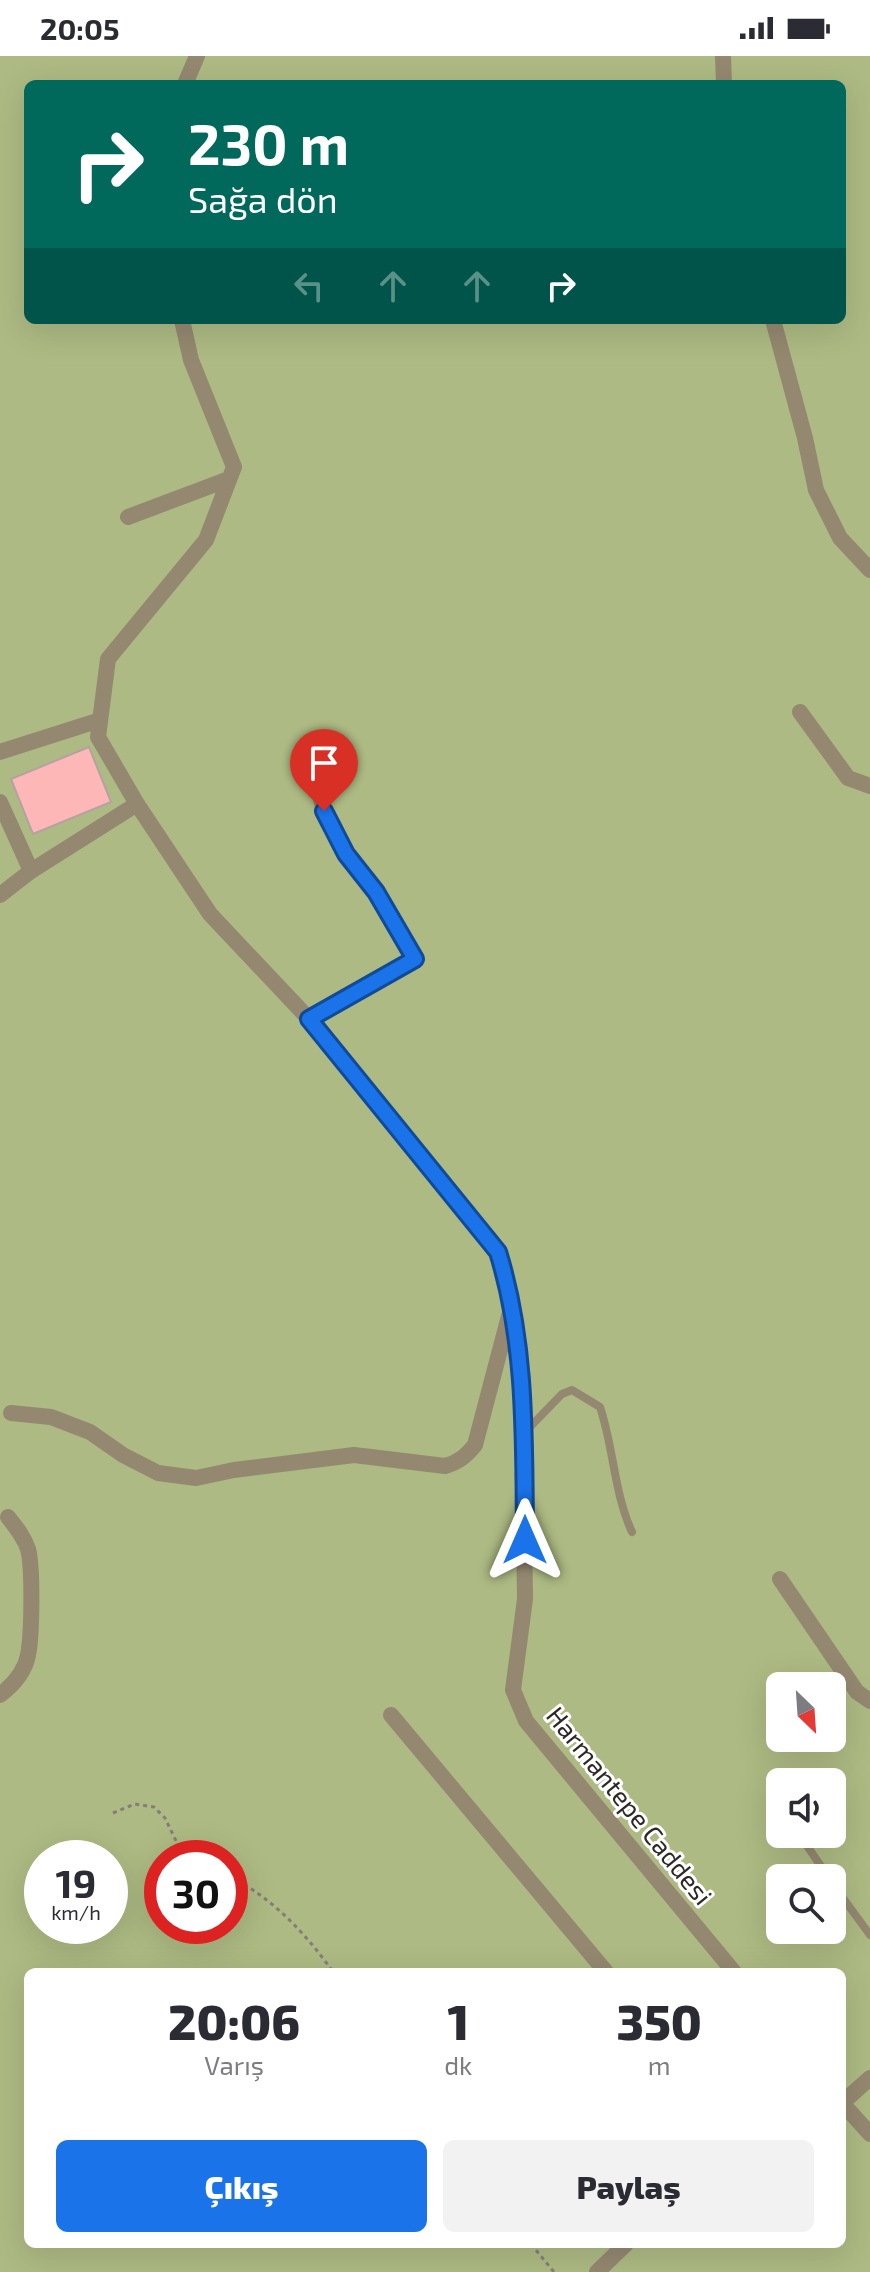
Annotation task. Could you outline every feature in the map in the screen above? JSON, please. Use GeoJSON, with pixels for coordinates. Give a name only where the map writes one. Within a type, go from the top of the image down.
{"type":"FeatureCollection","features":[{"type":"Feature","properties":{"kind":"street"},"geometry":{"type":"LineString","coordinates":[[187,80],[197,56]]}},
{"type":"Feature","properties":{"kind":"street"},"geometry":{"type":"LineString","coordinates":[[723,56],[724,80]]}},
{"type":"Feature","properties":{"kind":"street"},"geometry":{"type":"LineString","coordinates":[[0,752],[100,720],[108,659],[206,540],[234,467],[191,360],[183,324]]}},
{"type":"Feature","properties":{"kind":"street"},"geometry":{"type":"LineString","coordinates":[[774,324],[816,490],[840,538],[870,570]]}},
{"type":"Feature","properties":{"kind":"street"},"geometry":{"type":"LineString","coordinates":[[128,517],[229,479]]}},
{"type":"Feature","properties":{"kind":"street"},"geometry":{"type":"LineString","coordinates":[[800,712],[848,778],[870,786]]}},
{"type":"Feature","properties":{"kind":"street","name":"Harmantepe Caddesi"},"geometry":{"type":"LineString","coordinates":[[100,720],[98,737],[137,804],[210,914],[309,1019],[498,1252],[512,1305],[522,1386],[525,1599],[513,1690],[526,1721],[731,1968]]}},
{"type":"Feature","properties":{"kind":"street"},"geometry":{"type":"LineString","coordinates":[[309,1019],[415,959],[376,892],[346,854],[324,811],[314,770]]}},
{"type":"Feature","properties":{"kind":"street"},"geometry":{"type":"LineString","coordinates":[[0,802],[31,871]]}},
{"type":"Feature","properties":{"kind":"street"},"geometry":{"type":"LineString","coordinates":[[0,895],[31,871],[137,804]]}},
{"type":"Feature","properties":{"kind":"street"},"geometry":{"type":"LineString","coordinates":[[11,1413],[51,1417],[90,1432],[123,1455],[158,1473],[196,1478],[234,1470],[354,1455],[445,1466],[457,1462],[475,1445],[512,1305]]}},
{"type":"Feature","properties":{"kind":"street"},"geometry":{"type":"LineString","coordinates":[[0,1695],[19,1678],[28,1657],[31,1569],[24,1541],[8,1517]]}},
{"type":"Feature","properties":{"kind":"street"},"geometry":{"type":"LineString","coordinates":[[780,1579],[857,1692],[870,1701]]}},
{"type":"Feature","properties":{"kind":"street"},"geometry":{"type":"LineString","coordinates":[[391,1715],[603,1968]]}},
{"type":"Feature","properties":{"kind":"street"},"geometry":{"type":"LineString","coordinates":[[846,2099],[870,2078]]}},
{"type":"Feature","properties":{"kind":"street"},"geometry":{"type":"LineString","coordinates":[[846,2107],[870,2134]]}},
{"type":"Feature","properties":{"kind":"street"},"geometry":{"type":"LineString","coordinates":[[597,2272],[622,2248]]}},
{"type":"Feature","properties":{"kind":"lane"},"geometry":{"type":"LineString","coordinates":[[523,1433],[562,1394],[572,1390],[600,1407],[608,1431],[620,1501],[632,1532]]}},
{"type":"Feature","properties":{"kind":"lane"},"geometry":{"type":"LineString","coordinates":[[846,1902],[870,1935]]}},
{"type":"Feature","properties":{"kind":"path"},"geometry":{"type":"LineString","coordinates":[[113,1813],[135,1804],[154,1807],[165,1818],[176,1840]]}},
{"type":"Feature","properties":{"kind":"path"},"geometry":{"type":"LineString","coordinates":[[248,1889],[275,1908],[314,1944],[330,1968]]}},
{"type":"Feature","properties":{"kind":"path"},"geometry":{"type":"LineString","coordinates":[[534,2248],[554,2272]]}},
{"type":"Feature","properties":{"kind":"green space"},"geometry":{"type":"Polygon","coordinates":[[[0,56],[870,56],[870,2272],[0,2272],[0,56]]]}},
{"type":"Feature","properties":{"kind":"building"},"geometry":{"type":"Polygon","coordinates":[[[89,747],[111,802],[33,834],[11,779],[89,747]]]}},
{"type":"Feature","properties":{"kind":"route"},"geometry":{"type":"LineString","coordinates":[[324,811],[346,854],[376,892],[415,959],[309,1019],[498,1252],[510,1291],[522,1386],[525,1540]]}}]}
